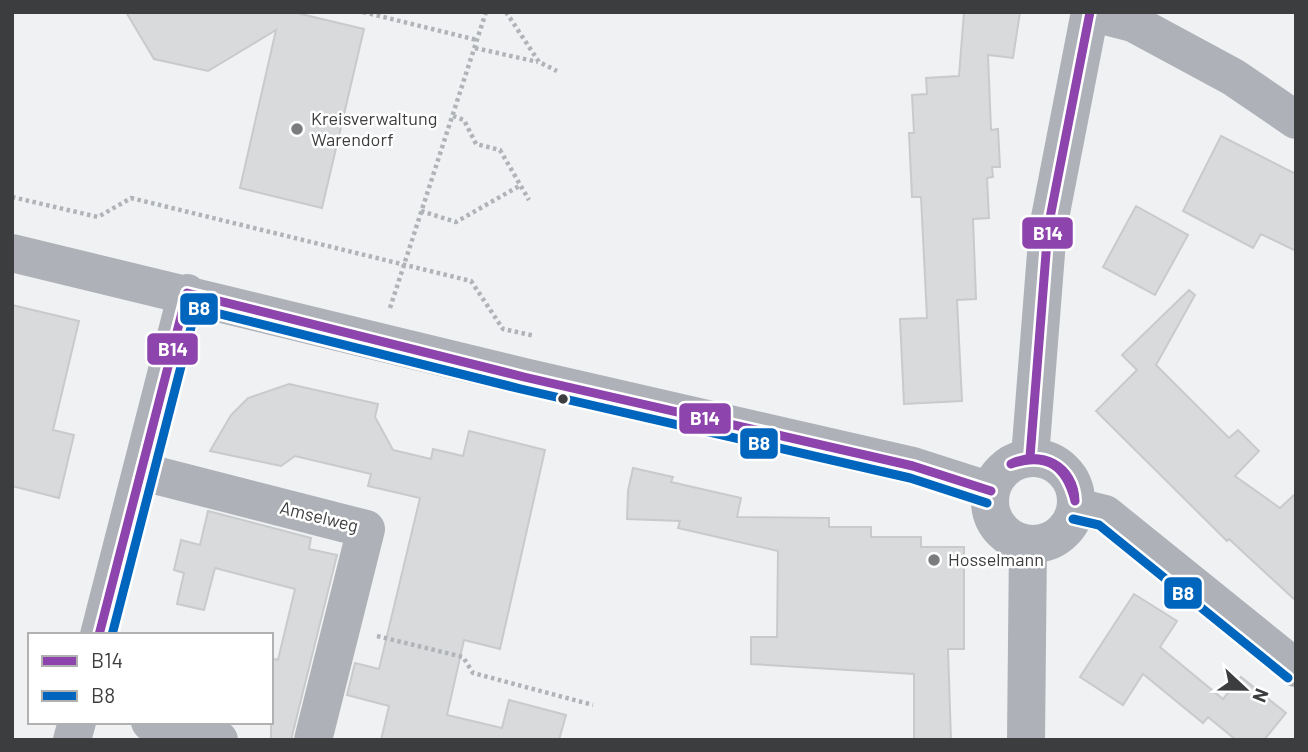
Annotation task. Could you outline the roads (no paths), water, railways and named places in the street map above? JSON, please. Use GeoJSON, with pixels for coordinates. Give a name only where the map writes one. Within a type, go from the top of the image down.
{"type":"FeatureCollection","features":[{"type":"Feature","properties":{"kind":"street"},"geometry":{"type":"LineString","coordinates":[[1030,457],[1048,228],[1090,12],[1133,23],[1233,77],[1296,120]]}},
{"type":"Feature","properties":{"kind":"street"},"geometry":{"type":"LineString","coordinates":[[12,254],[187,293],[913,466],[991,491]]}},
{"type":"Feature","properties":{"kind":"street"},"geometry":{"type":"LineString","coordinates":[[100,633],[187,293]]}},
{"type":"Feature","properties":{"kind":"street"},"geometry":{"type":"LineString","coordinates":[[1030,457],[1050,460],[1064,470],[1075,488],[1076,507],[1070,523],[1060,535],[1046,542],[1028,544],[1005,534],[997,526],[990,504],[991,491],[1004,468],[1030,457]]}},
{"type":"Feature","properties":{"kind":"street","name":"Amselweg"},"geometry":{"type":"LineString","coordinates":[[143,472],[366,529],[313,740]]}},
{"type":"Feature","properties":{"kind":"street"},"geometry":{"type":"LineString","coordinates":[[1076,507],[1105,514],[1296,668]]}},
{"type":"Feature","properties":{"kind":"street"},"geometry":{"type":"LineString","coordinates":[[1026,740],[1028,544]]}},
{"type":"Feature","properties":{"kind":"street"},"geometry":{"type":"LineString","coordinates":[[158,724],[219,740]]}},
{"type":"Feature","properties":{"kind":"place","name":"Kreisverwaltung Warendorf"},"geometry":{"type":"Point","coordinates":[297,129]}},
{"type":"Feature","properties":{"kind":"place","name":"Hosselmann"},"geometry":{"type":"Point","coordinates":[934,560]}}]}
